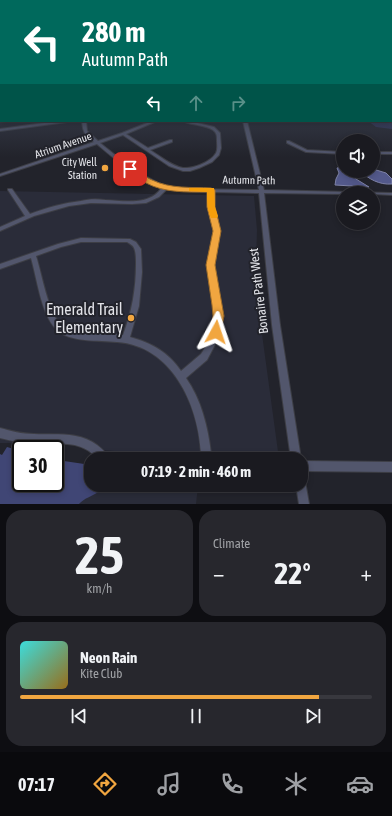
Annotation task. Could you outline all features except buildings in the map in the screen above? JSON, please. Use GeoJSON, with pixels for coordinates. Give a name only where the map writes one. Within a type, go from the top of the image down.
{"type":"FeatureCollection","features":[{"type":"Feature","properties":{"kind":"street"},"geometry":{"type":"LineString","coordinates":[[0,130],[60,122]]}},
{"type":"Feature","properties":{"kind":"street","name":"Autumn Path"},"geometry":{"type":"LineString","coordinates":[[84,122],[86,132],[97,143],[144,179],[165,187],[177,189],[336,192]]}},
{"type":"Feature","properties":{"kind":"street","name":"Atrium Avenue"},"geometry":{"type":"LineString","coordinates":[[0,175],[123,134],[153,122]]}},
{"type":"Feature","properties":{"kind":"street"},"geometry":{"type":"LineString","coordinates":[[123,134],[169,165],[179,169],[196,168],[212,160],[219,151],[218,131],[189,122]]}},
{"type":"Feature","properties":{"kind":"street","name":"Bonaire Path West"},"geometry":{"type":"LineString","coordinates":[[245,122],[262,190],[276,325],[295,452]]}},
{"type":"Feature","properties":{"kind":"street"},"geometry":{"type":"LineString","coordinates":[[147,150],[171,141]]}},
{"type":"Feature","properties":{"kind":"street"},"geometry":{"type":"LineString","coordinates":[[288,142],[299,148],[312,152],[336,153]]}},
{"type":"Feature","properties":{"kind":"street"},"geometry":{"type":"LineString","coordinates":[[380,153],[392,154]]}},
{"type":"Feature","properties":{"kind":"street"},"geometry":{"type":"LineString","coordinates":[[0,229],[29,217],[80,202],[147,200],[162,193],[165,187]]}},
{"type":"Feature","properties":{"kind":"street"},"geometry":{"type":"LineString","coordinates":[[10,190],[29,217]]}},
{"type":"Feature","properties":{"kind":"street"},"geometry":{"type":"LineString","coordinates":[[182,378],[204,357],[214,339],[218,325],[218,305],[211,269],[217,231],[211,207],[211,190]]}},
{"type":"Feature","properties":{"kind":"street"},"geometry":{"type":"LineString","coordinates":[[380,193],[392,194]]}},
{"type":"Feature","properties":{"kind":"street"},"geometry":{"type":"LineString","coordinates":[[0,267],[76,241],[122,239],[132,241],[137,247],[138,267],[135,313],[125,339]]}},
{"type":"Feature","properties":{"kind":"street"},"geometry":{"type":"LineString","coordinates":[[33,255],[48,308],[54,322],[59,328],[66,332],[79,335],[125,339],[151,348],[175,369],[188,389],[200,418],[206,443],[206,452]]}},
{"type":"Feature","properties":{"kind":"street"},"geometry":{"type":"LineString","coordinates":[[0,433],[20,438],[74,439],[88,443],[99,452]]}},
{"type":"Feature","properties":{"kind":"street"},"geometry":{"type":"LineString","coordinates":[[308,466],[392,467]]}},
{"type":"Feature","properties":{"kind":"street"},"geometry":{"type":"LineString","coordinates":[[302,492],[304,504]]}},
{"type":"Feature","properties":{"kind":"shaded area"},"geometry":{"type":"Polygon","coordinates":[[[369,122],[392,122],[392,129],[376,127],[369,122]]]}},
{"type":"Feature","properties":{"kind":"shaded area"},"geometry":{"type":"Polygon","coordinates":[[[380,171],[386,173],[392,179],[392,184],[383,184],[369,178],[380,178],[380,171]]]}},
{"type":"Feature","properties":{"kind":"shaded area"},"geometry":{"type":"Polygon","coordinates":[[[355,178],[367,186],[335,185],[336,179],[355,178]]]}},
{"type":"Feature","properties":{"kind":"shaded area","name":"Emerald Trail Elementary"},"geometry":{"type":"Polygon","coordinates":[[[0,191],[254,196],[257,230],[256,262],[261,302],[262,334],[278,452],[130,452],[98,450],[88,443],[64,443],[64,440],[12,440],[12,443],[0,443],[0,191]]]}},
{"type":"Feature","properties":{"kind":"shaded area"},"geometry":{"type":"Polygon","coordinates":[[[7,447],[12,448],[12,492],[64,492],[64,461],[84,464],[84,492],[98,492],[83,500],[79,504],[0,504],[0,454],[2,455],[7,447]]]}},
{"type":"Feature","properties":{"kind":"shaded area"},"geometry":{"type":"Polygon","coordinates":[[[81,488],[84,488],[84,492],[197,492],[196,504],[77,504],[81,488]]]}},
{"type":"Feature","properties":{"kind":"slow traffic"},"geometry":{"type":"LineString","coordinates":[[191,190],[211,190],[211,207],[214,216]]}},
{"type":"Feature","properties":{"kind":"place","name":"City Well Station"},"geometry":{"type":"Point","coordinates":[105,168]}},
{"type":"Feature","properties":{"kind":"place","name":"Emerald Trail Elementary"},"geometry":{"type":"Point","coordinates":[131,318]}},
{"type":"Feature","properties":{"kind":"route"},"geometry":{"type":"LineString","coordinates":[[130,169],[148,181],[163,187],[211,190],[211,207],[217,231],[217,239],[211,265],[212,282],[218,305],[218,325],[216,332]]}}]}
